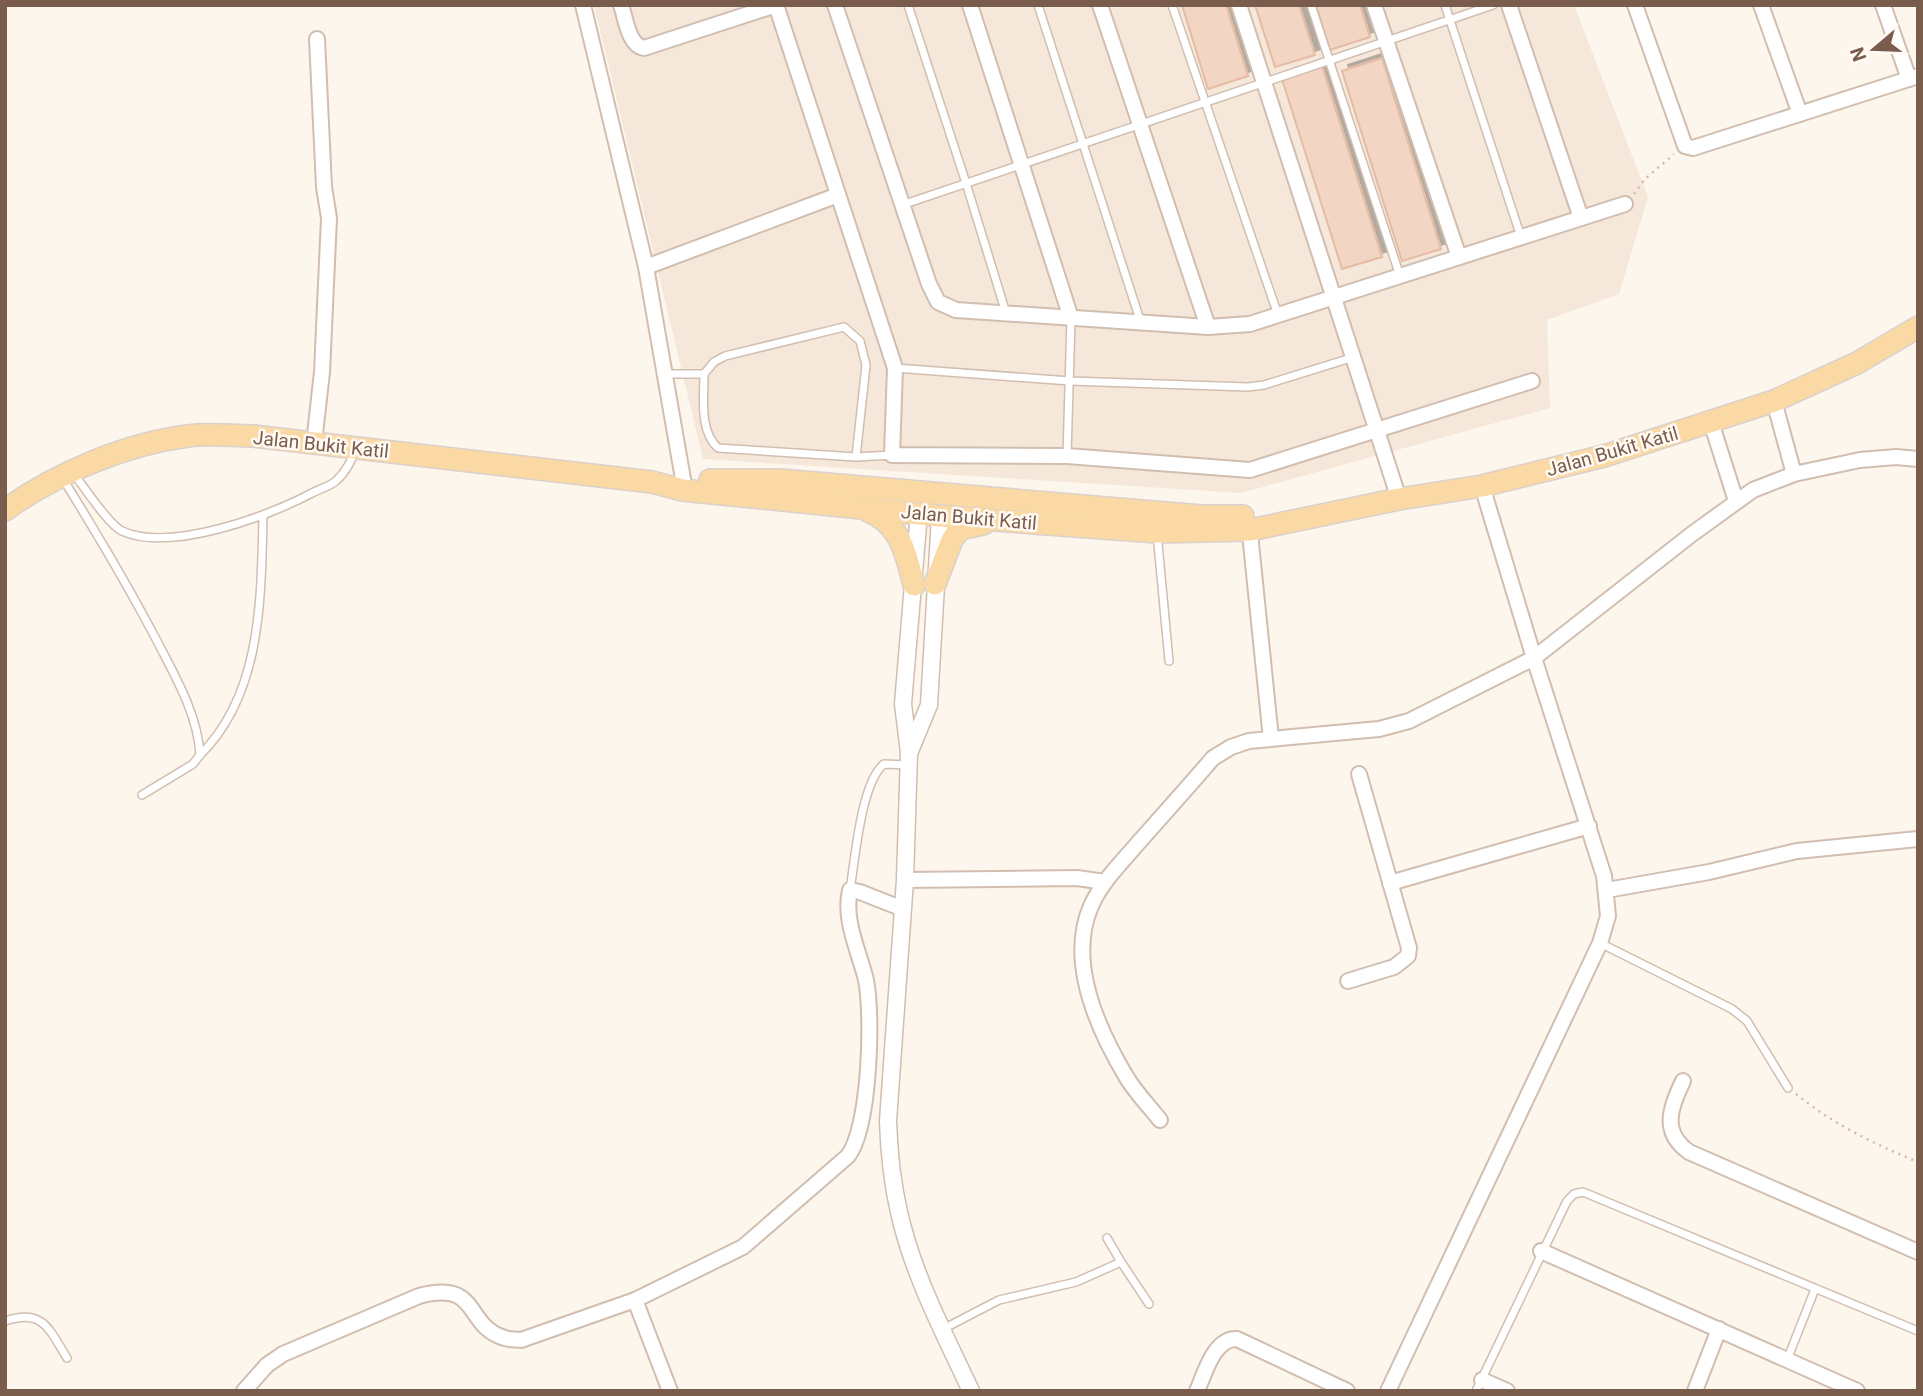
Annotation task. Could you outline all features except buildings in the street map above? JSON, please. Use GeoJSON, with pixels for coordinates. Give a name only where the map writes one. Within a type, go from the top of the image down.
{"type":"FeatureCollection","features":[{"type":"Feature","properties":{"kind":"main road","name":"Jalan Bukit Katil"},"geometry":{"type":"LineString","coordinates":[[5,510],[67,473],[153,442],[191,436],[253,436],[859,507],[1027,523],[1157,532],[1287,520],[1482,486],[1604,456],[1774,401],[1857,363],[1918,327]]}},
{"type":"Feature","properties":{"kind":"main road","name":"Jalan Bukit Katil"},"geometry":{"type":"LineString","coordinates":[[682,485],[780,480],[1201,516],[1249,523]]}},
{"type":"Feature","properties":{"kind":"main road"},"geometry":{"type":"LineString","coordinates":[[886,489],[929,512],[973,496]]}},
{"type":"Feature","properties":{"kind":"main road"},"geometry":{"type":"LineString","coordinates":[[859,507],[879,515],[890,524],[902,540],[925,585]]}},
{"type":"Feature","properties":{"kind":"main road"},"geometry":{"type":"LineString","coordinates":[[925,585],[960,529],[976,524],[1027,523]]}},
{"type":"Feature","properties":{"kind":"street"},"geometry":{"type":"LineString","coordinates":[[583,5],[646,267],[682,485]]}},
{"type":"Feature","properties":{"kind":"street"},"geometry":{"type":"LineString","coordinates":[[621,5],[633,41],[638,47],[644,48],[776,5],[895,368],[892,455],[1068,456],[1250,470],[1532,380]]}},
{"type":"Feature","properties":{"kind":"street"},"geometry":{"type":"LineString","coordinates":[[835,5],[929,284],[938,302],[956,310],[1208,327],[1250,324],[1625,204]]}},
{"type":"Feature","properties":{"kind":"street"},"geometry":{"type":"LineString","coordinates":[[970,5],[1071,318]]}},
{"type":"Feature","properties":{"kind":"street"},"geometry":{"type":"LineString","coordinates":[[1100,5],[1208,327]]}},
{"type":"Feature","properties":{"kind":"street"},"geometry":{"type":"LineString","coordinates":[[1240,5],[1399,499]]}},
{"type":"Feature","properties":{"kind":"street"},"geometry":{"type":"LineString","coordinates":[[1374,5],[1459,257]]}},
{"type":"Feature","properties":{"kind":"street"},"geometry":{"type":"LineString","coordinates":[[1509,5],[1581,218]]}},
{"type":"Feature","properties":{"kind":"street"},"geometry":{"type":"LineString","coordinates":[[1635,5],[1685,146],[1693,148],[1913,78],[1883,5]]}},
{"type":"Feature","properties":{"kind":"street"},"geometry":{"type":"LineString","coordinates":[[1761,5],[1800,114]]}},
{"type":"Feature","properties":{"kind":"street"},"geometry":{"type":"LineString","coordinates":[[314,443],[322,372],[328,218],[317,39]]}},
{"type":"Feature","properties":{"kind":"street"},"geometry":{"type":"LineString","coordinates":[[646,267],[838,195]]}},
{"type":"Feature","properties":{"kind":"street"},"geometry":{"type":"LineString","coordinates":[[1774,401],[1794,474]]}},
{"type":"Feature","properties":{"kind":"street"},"geometry":{"type":"LineString","coordinates":[[1712,422],[1737,501]]}},
{"type":"Feature","properties":{"kind":"street"},"geometry":{"type":"LineString","coordinates":[[1160,1120],[1128,1080],[1109,1045],[1094,1008],[1085,970],[1082,935],[1091,907],[1105,882],[1213,758],[1240,744],[1379,729],[1409,721],[1534,658],[1753,490],[1794,474],[1860,460],[1896,457],[1918,459]]}},
{"type":"Feature","properties":{"kind":"street"},"geometry":{"type":"LineString","coordinates":[[1388,1391],[1600,943],[1608,916],[1607,890],[1589,826],[1482,486]]}},
{"type":"Feature","properties":{"kind":"street"},"geometry":{"type":"LineString","coordinates":[[909,759],[929,705],[925,585],[929,512]]}},
{"type":"Feature","properties":{"kind":"street"},"geometry":{"type":"LineString","coordinates":[[1249,523],[1271,739]]}},
{"type":"Feature","properties":{"kind":"street"},"geometry":{"type":"LineString","coordinates":[[925,585],[903,704],[909,759],[905,880],[888,1121],[889,1147],[893,1181],[907,1241],[967,1389]]}},
{"type":"Feature","properties":{"kind":"street"},"geometry":{"type":"LineString","coordinates":[[1348,981],[1394,967],[1408,957],[1409,948],[1359,774]]}},
{"type":"Feature","properties":{"kind":"street"},"geometry":{"type":"LineString","coordinates":[[1390,883],[1589,826]]}},
{"type":"Feature","properties":{"kind":"street"},"geometry":{"type":"LineString","coordinates":[[1607,890],[1709,872],[1797,851],[1918,839]]}},
{"type":"Feature","properties":{"kind":"street"},"geometry":{"type":"LineString","coordinates":[[905,880],[1077,878],[1105,882]]}},
{"type":"Feature","properties":{"kind":"street"},"geometry":{"type":"LineString","coordinates":[[244,1391],[267,1365],[283,1354],[436,1291],[453,1292],[486,1327],[503,1338],[521,1340],[635,1300],[743,1247],[854,1148],[868,1070],[869,1005],[861,959],[847,912],[850,891],[860,892],[903,909]]}},
{"type":"Feature","properties":{"kind":"street"},"geometry":{"type":"LineString","coordinates":[[1683,1081],[1673,1101],[1670,1116],[1672,1132],[1679,1145],[1689,1152],[1918,1252]]}},
{"type":"Feature","properties":{"kind":"street"},"geometry":{"type":"LineString","coordinates":[[1541,1251],[1857,1391]]}},
{"type":"Feature","properties":{"kind":"street"},"geometry":{"type":"LineString","coordinates":[[635,1300],[670,1391]]}},
{"type":"Feature","properties":{"kind":"street"},"geometry":{"type":"LineString","coordinates":[[1695,1391],[1719,1329]]}},
{"type":"Feature","properties":{"kind":"street"},"geometry":{"type":"LineString","coordinates":[[1196,1391],[1218,1347],[1230,1339],[1237,1339],[1348,1391]]}},
{"type":"Feature","properties":{"kind":"street"},"geometry":{"type":"LineString","coordinates":[[1479,1385],[1507,1391]]}},
{"type":"Feature","properties":{"kind":"lane"},"geometry":{"type":"LineString","coordinates":[[908,5],[1006,313]]}},
{"type":"Feature","properties":{"kind":"lane"},"geometry":{"type":"LineString","coordinates":[[1038,5],[1141,323]]}},
{"type":"Feature","properties":{"kind":"lane"},"geometry":{"type":"LineString","coordinates":[[1172,5],[1278,315]]}},
{"type":"Feature","properties":{"kind":"lane"},"geometry":{"type":"LineString","coordinates":[[1311,5],[1400,276]]}},
{"type":"Feature","properties":{"kind":"lane"},"geometry":{"type":"LineString","coordinates":[[1445,5],[1521,237]]}},
{"type":"Feature","properties":{"kind":"lane"},"geometry":{"type":"LineString","coordinates":[[902,205],[1493,5]]}},
{"type":"Feature","properties":{"kind":"lane"},"geometry":{"type":"LineString","coordinates":[[1068,456],[1071,318]]}},
{"type":"Feature","properties":{"kind":"lane"},"geometry":{"type":"LineString","coordinates":[[856,457],[866,365],[860,341],[844,327],[725,356],[714,362],[704,374],[705,425],[712,443],[718,448],[856,457],[892,455]]}},
{"type":"Feature","properties":{"kind":"lane"},"geometry":{"type":"LineString","coordinates":[[895,368],[1070,382],[1248,387],[1264,385],[1354,356]]}},
{"type":"Feature","properties":{"kind":"lane"},"geometry":{"type":"LineString","coordinates":[[664,374],[704,374]]}},
{"type":"Feature","properties":{"kind":"lane"},"geometry":{"type":"LineString","coordinates":[[67,473],[121,531],[154,538],[186,536],[263,517],[335,481],[348,467],[357,448]]}},
{"type":"Feature","properties":{"kind":"lane"},"geometry":{"type":"LineString","coordinates":[[67,473],[170,667],[196,727],[200,755]]}},
{"type":"Feature","properties":{"kind":"lane"},"geometry":{"type":"LineString","coordinates":[[142,795],[193,764],[215,741],[232,715],[245,677],[261,599],[263,517]]}},
{"type":"Feature","properties":{"kind":"lane"},"geometry":{"type":"LineString","coordinates":[[1157,532],[1169,661]]}},
{"type":"Feature","properties":{"kind":"lane"},"geometry":{"type":"LineString","coordinates":[[850,891],[861,819],[876,771],[884,764],[909,759]]}},
{"type":"Feature","properties":{"kind":"lane"},"geometry":{"type":"LineString","coordinates":[[1600,943],[1732,1009],[1747,1021],[1788,1088]]}},
{"type":"Feature","properties":{"kind":"lane"},"geometry":{"type":"LineString","coordinates":[[1479,1385],[1567,1201],[1574,1194],[1583,1192],[1918,1331]]}},
{"type":"Feature","properties":{"kind":"lane"},"geometry":{"type":"LineString","coordinates":[[1107,1238],[1149,1304]]}},
{"type":"Feature","properties":{"kind":"lane"},"geometry":{"type":"LineString","coordinates":[[943,1329],[999,1300],[1076,1282],[1121,1262]]}},
{"type":"Feature","properties":{"kind":"lane"},"geometry":{"type":"LineString","coordinates":[[1787,1360],[1815,1289]]}},
{"type":"Feature","properties":{"kind":"lane"},"geometry":{"type":"LineString","coordinates":[[5,1321],[26,1315],[37,1318],[67,1358]]}},
{"type":"Feature","properties":{"kind":"path"},"geometry":{"type":"LineString","coordinates":[[1625,204],[1644,179],[1685,146]]}},
{"type":"Feature","properties":{"kind":"path"},"geometry":{"type":"LineString","coordinates":[[1788,1088],[1824,1117],[1880,1147],[1918,1162]]}},
{"type":"Feature","properties":{"kind":"shaded area"},"geometry":{"type":"Polygon","coordinates":[[[594,5],[1574,5],[1648,197],[1619,294],[1547,320],[1550,408],[1241,493],[703,459],[594,5]]]}}]}
